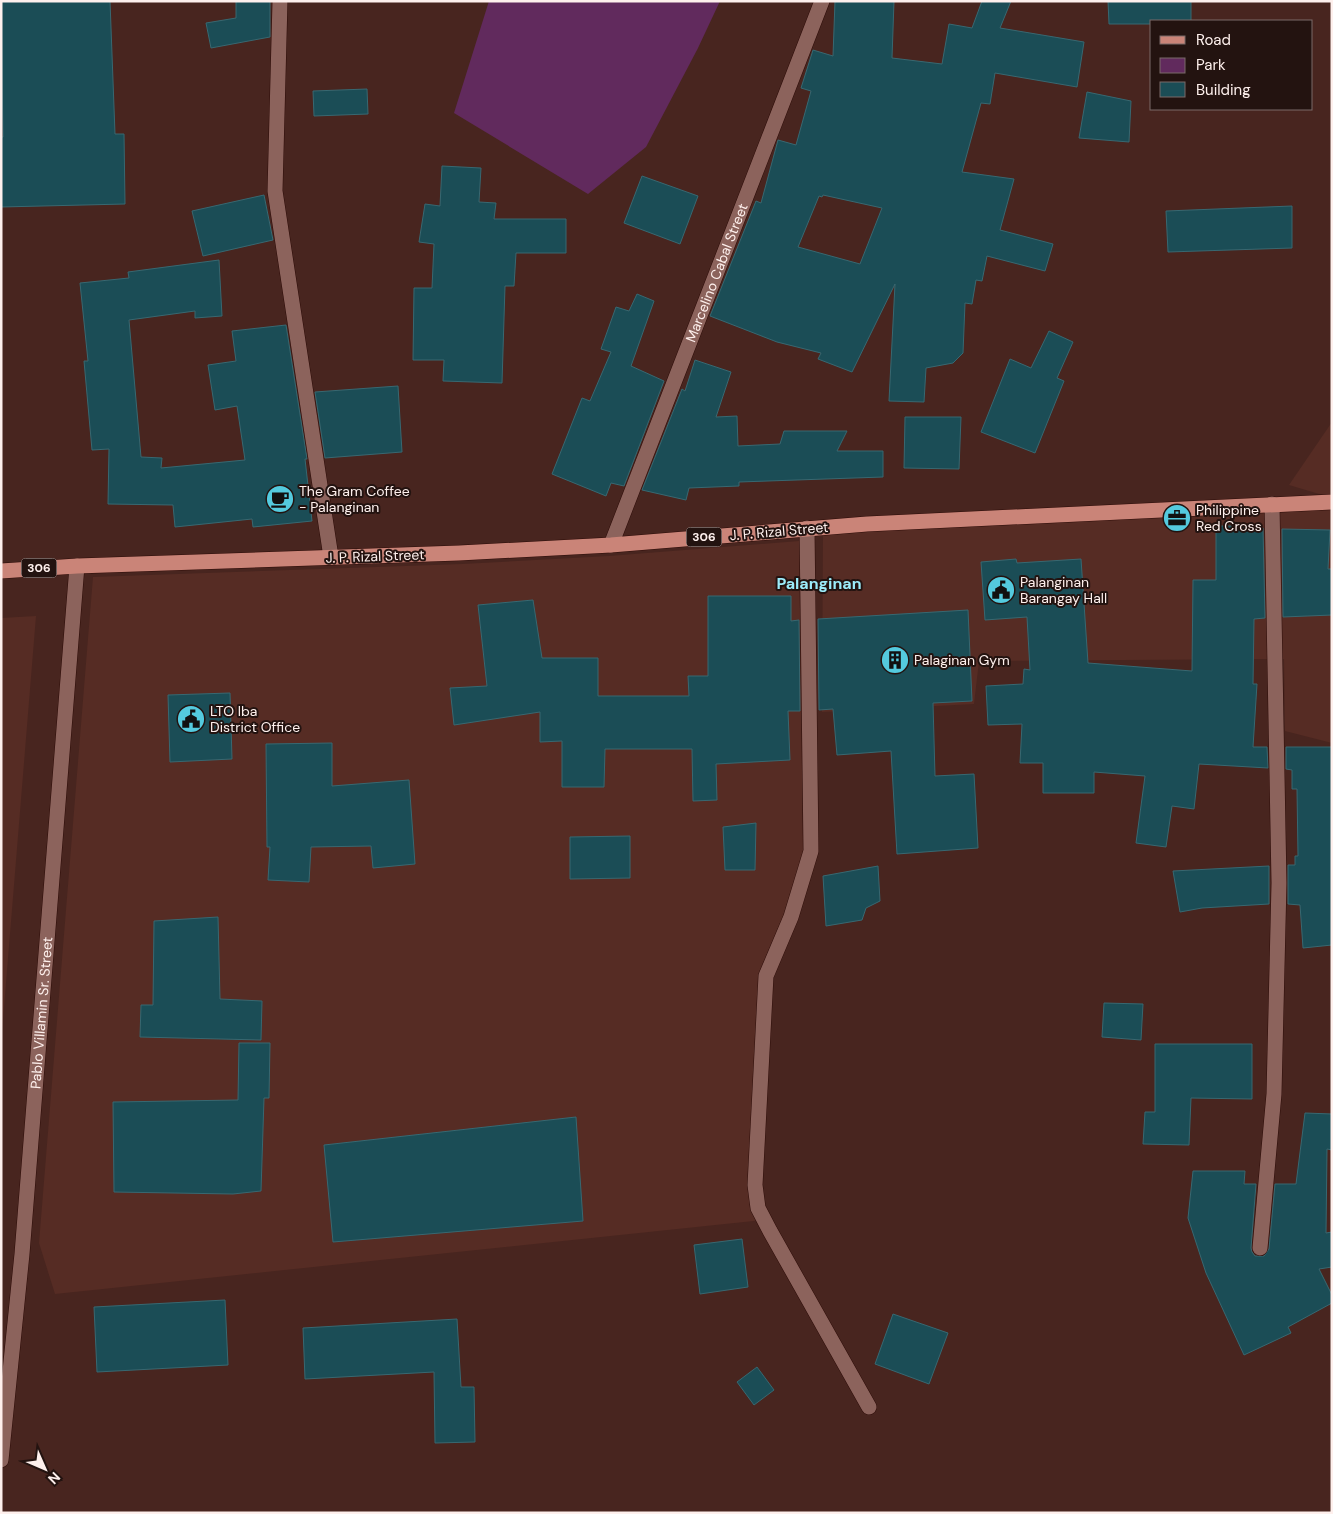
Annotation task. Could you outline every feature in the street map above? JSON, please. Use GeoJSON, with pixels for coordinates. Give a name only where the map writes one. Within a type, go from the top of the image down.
{"type":"FeatureCollection","features":[{"type":"Feature","properties":{"kind":"main road","name":"J. P. Rizal Street"},"geometry":{"type":"LineString","coordinates":[[77,566],[459,553],[611,544],[868,524],[1332,502]]}},
{"type":"Feature","properties":{"kind":"main road","name":"306"},"geometry":{"type":"LineString","coordinates":[[1,571],[77,566]]}},
{"type":"Feature","properties":{"kind":"street"},"geometry":{"type":"LineString","coordinates":[[280,1],[276,190],[331,557]]}},
{"type":"Feature","properties":{"kind":"street","name":"Marcelino Cabal Street"},"geometry":{"type":"LineString","coordinates":[[611,544],[822,1]]}},
{"type":"Feature","properties":{"kind":"street"},"geometry":{"type":"LineString","coordinates":[[1260,1248],[1274,1094],[1279,883],[1272,504]]}},
{"type":"Feature","properties":{"kind":"street"},"geometry":{"type":"LineString","coordinates":[[807,528],[812,851],[791,917],[766,976],[755,1185],[758,1208],[869,1407]]}},
{"type":"Feature","properties":{"kind":"street","name":"Pablo Villamin Sr. Street"},"geometry":{"type":"LineString","coordinates":[[1,1460],[22,1254],[77,566]]}},
{"type":"Feature","properties":{"kind":"shaded area"},"geometry":{"type":"Polygon","coordinates":[[[1332,422],[1332,496],[1289,485],[1332,422]]]}},
{"type":"Feature","properties":{"kind":"shaded area"},"geometry":{"type":"Polygon","coordinates":[[[1332,503],[1332,743],[1285,731],[1284,659],[979,661],[974,704],[822,712],[823,529],[1332,503]]]}},
{"type":"Feature","properties":{"kind":"shaded area"},"geometry":{"type":"Polygon","coordinates":[[[799,541],[803,853],[783,916],[759,973],[749,1175],[763,1220],[55,1294],[39,1243],[93,577],[462,564],[609,556],[799,541]]]}},
{"type":"Feature","properties":{"kind":"shaded area"},"geometry":{"type":"Polygon","coordinates":[[[36,616],[1,1044],[1,618],[36,616]]]}},
{"type":"Feature","properties":{"kind":"green space"},"geometry":{"type":"Polygon","coordinates":[[[489,1],[720,1],[698,48],[646,147],[588,194],[454,113],[489,1]]]}},
{"type":"Feature","properties":{"kind":"building"},"geometry":{"type":"Polygon","coordinates":[[[1,1],[110,1],[115,134],[124,134],[125,204],[1,207],[1,137],[3,137],[1,1]]]}},
{"type":"Feature","properties":{"kind":"building"},"geometry":{"type":"Polygon","coordinates":[[[236,1],[270,1],[270,37],[211,48],[206,23],[236,18],[236,1]]]}},
{"type":"Feature","properties":{"kind":"building"},"geometry":{"type":"Polygon","coordinates":[[[835,1],[894,1],[892,58],[942,64],[949,24],[972,28],[982,1],[1011,1],[1000,28],[1084,42],[1077,87],[995,73],[990,104],[981,103],[962,172],[1014,179],[1000,230],[1053,244],[1045,271],[987,256],[982,281],[976,280],[972,304],[965,303],[963,353],[953,363],[926,368],[924,402],[889,401],[895,284],[852,372],[818,359],[821,353],[777,342],[710,316],[756,201],[761,203],[778,140],[796,145],[811,91],[801,88],[813,50],[833,56],[835,1]],[[823,195],[822,197],[819,196],[798,247],[860,264],[882,208],[823,195]]]}},
{"type":"Feature","properties":{"kind":"building"},"geometry":{"type":"Polygon","coordinates":[[[1108,1],[1191,1],[1191,20],[1150,20],[1150,24],[1109,24],[1108,1]]]}},
{"type":"Feature","properties":{"kind":"building"},"geometry":{"type":"Polygon","coordinates":[[[367,89],[368,114],[314,116],[313,91],[367,89]]]}},
{"type":"Feature","properties":{"kind":"building"},"geometry":{"type":"Polygon","coordinates":[[[1087,92],[1131,101],[1129,142],[1079,138],[1087,92]]]}},
{"type":"Feature","properties":{"kind":"building"},"geometry":{"type":"Polygon","coordinates":[[[442,166],[481,168],[479,202],[496,203],[494,219],[566,219],[566,253],[516,253],[514,286],[505,286],[502,383],[443,381],[444,360],[413,360],[414,288],[432,288],[434,244],[419,242],[425,204],[440,206],[442,166]]]}},
{"type":"Feature","properties":{"kind":"building"},"geometry":{"type":"Polygon","coordinates":[[[642,176],[698,196],[680,244],[624,223],[642,176]]]}},
{"type":"Feature","properties":{"kind":"building"},"geometry":{"type":"Polygon","coordinates":[[[264,195],[273,240],[203,256],[192,211],[264,195]]]}},
{"type":"Feature","properties":{"kind":"building"},"geometry":{"type":"Polygon","coordinates":[[[1292,206],[1292,248],[1168,252],[1166,211],[1292,206]]]}},
{"type":"Feature","properties":{"kind":"building"},"geometry":{"type":"Polygon","coordinates":[[[219,260],[222,316],[195,318],[195,311],[129,320],[141,457],[162,458],[161,468],[245,460],[237,406],[215,410],[208,365],[236,361],[232,331],[286,325],[307,459],[305,459],[312,521],[253,527],[252,519],[175,527],[173,505],[108,504],[109,449],[92,450],[84,361],[88,361],[80,283],[129,278],[128,272],[219,260]]]}},
{"type":"Feature","properties":{"kind":"building"},"geometry":{"type":"Polygon","coordinates":[[[637,294],[654,301],[631,366],[664,381],[624,486],[611,483],[606,496],[552,474],[582,398],[590,401],[611,352],[601,349],[616,307],[629,311],[637,294]]]}},
{"type":"Feature","properties":{"kind":"building"},"geometry":{"type":"Polygon","coordinates":[[[1049,331],[1073,342],[1057,378],[1064,381],[1035,453],[981,432],[1010,359],[1031,368],[1049,331]]]}},
{"type":"Feature","properties":{"kind":"building"},"geometry":{"type":"Polygon","coordinates":[[[695,360],[731,372],[716,417],[737,416],[738,446],[780,444],[784,431],[847,431],[837,451],[883,451],[883,477],[739,482],[739,486],[689,488],[686,500],[642,490],[682,389],[685,391],[695,360]]]}},
{"type":"Feature","properties":{"kind":"building"},"geometry":{"type":"Polygon","coordinates":[[[398,386],[402,452],[325,458],[315,392],[398,386]]]}},
{"type":"Feature","properties":{"kind":"building"},"geometry":{"type":"Polygon","coordinates":[[[905,417],[961,417],[959,469],[904,468],[905,417]]]}},
{"type":"Feature","properties":{"kind":"building"},"geometry":{"type":"Polygon","coordinates":[[[1216,526],[1257,526],[1257,528],[1263,528],[1265,618],[1254,619],[1253,684],[1257,684],[1253,747],[1267,747],[1268,768],[1199,764],[1194,809],[1172,806],[1166,847],[1136,843],[1145,776],[1094,772],[1094,793],[1043,793],[1043,763],[1020,763],[1022,724],[988,725],[986,686],[1023,684],[1024,669],[1030,670],[1027,617],[985,620],[981,562],[1016,559],[1017,563],[1081,559],[1088,663],[1192,671],[1193,580],[1216,580],[1216,526]]]}},
{"type":"Feature","properties":{"kind":"building"},"geometry":{"type":"Polygon","coordinates":[[[1282,529],[1330,530],[1328,569],[1332,569],[1332,615],[1283,617],[1282,529]]]}},
{"type":"Feature","properties":{"kind":"building"},"geometry":{"type":"Polygon","coordinates":[[[708,596],[791,596],[791,621],[799,620],[800,711],[788,711],[790,760],[716,764],[717,800],[693,801],[692,749],[605,749],[604,787],[562,787],[562,741],[540,742],[540,712],[454,725],[450,688],[487,686],[478,605],[533,600],[542,658],[598,658],[598,696],[689,696],[688,676],[708,676],[708,596]]]}},
{"type":"Feature","properties":{"kind":"building"},"geometry":{"type":"Polygon","coordinates":[[[968,610],[972,701],[933,703],[935,776],[974,774],[978,848],[897,854],[891,751],[837,755],[833,709],[819,710],[818,619],[968,610]]]}},
{"type":"Feature","properties":{"kind":"building"},"geometry":{"type":"Polygon","coordinates":[[[230,693],[232,759],[170,762],[168,695],[230,693]]]}},
{"type":"Feature","properties":{"kind":"building"},"geometry":{"type":"Polygon","coordinates":[[[332,743],[332,786],[409,780],[415,864],[373,868],[371,846],[311,847],[309,882],[268,880],[270,847],[267,847],[266,744],[332,743]]]}},
{"type":"Feature","properties":{"kind":"building"},"geometry":{"type":"Polygon","coordinates":[[[1286,747],[1332,747],[1332,945],[1303,948],[1300,905],[1288,904],[1288,865],[1295,865],[1295,856],[1298,856],[1297,789],[1292,789],[1292,770],[1286,769],[1286,747]]]}},
{"type":"Feature","properties":{"kind":"building"},"geometry":{"type":"Polygon","coordinates":[[[756,823],[755,870],[725,870],[723,827],[756,823]]]}},
{"type":"Feature","properties":{"kind":"building"},"geometry":{"type":"Polygon","coordinates":[[[630,836],[630,878],[570,879],[570,837],[630,836]]]}},
{"type":"Feature","properties":{"kind":"building"},"geometry":{"type":"Polygon","coordinates":[[[878,866],[880,901],[866,908],[862,920],[826,926],[823,876],[878,866]]]}},
{"type":"Feature","properties":{"kind":"building"},"geometry":{"type":"Polygon","coordinates":[[[1269,866],[1269,904],[1202,908],[1180,912],[1173,871],[1269,866]]]}},
{"type":"Feature","properties":{"kind":"building"},"geometry":{"type":"Polygon","coordinates":[[[218,917],[220,999],[262,1001],[261,1040],[140,1037],[141,1005],[153,1005],[154,921],[218,917]]]}},
{"type":"Feature","properties":{"kind":"building"},"geometry":{"type":"Polygon","coordinates":[[[1104,1003],[1143,1004],[1141,1040],[1102,1037],[1104,1003]]]}},
{"type":"Feature","properties":{"kind":"building"},"geometry":{"type":"Polygon","coordinates":[[[239,1043],[270,1043],[269,1098],[264,1098],[261,1191],[233,1194],[114,1192],[113,1102],[238,1100],[239,1043]]]}},
{"type":"Feature","properties":{"kind":"building"},"geometry":{"type":"Polygon","coordinates":[[[1155,1044],[1252,1044],[1252,1099],[1191,1098],[1189,1145],[1143,1144],[1145,1112],[1155,1112],[1155,1044]]]}},
{"type":"Feature","properties":{"kind":"building"},"geometry":{"type":"Polygon","coordinates":[[[1305,1113],[1332,1114],[1332,1150],[1327,1149],[1326,1233],[1332,1232],[1332,1267],[1319,1269],[1332,1295],[1332,1303],[1288,1327],[1291,1333],[1244,1355],[1206,1273],[1188,1218],[1193,1171],[1245,1171],[1244,1184],[1256,1184],[1251,1248],[1255,1256],[1264,1256],[1269,1249],[1275,1184],[1296,1184],[1305,1113]]]}},
{"type":"Feature","properties":{"kind":"building"},"geometry":{"type":"Polygon","coordinates":[[[576,1117],[583,1221],[333,1242],[324,1145],[576,1117]]]}},
{"type":"Feature","properties":{"kind":"building"},"geometry":{"type":"Polygon","coordinates":[[[742,1239],[748,1287],[700,1294],[694,1245],[742,1239]]]}},
{"type":"Feature","properties":{"kind":"building"},"geometry":{"type":"Polygon","coordinates":[[[225,1300],[228,1365],[97,1372],[94,1307],[225,1300]]]}},
{"type":"Feature","properties":{"kind":"building"},"geometry":{"type":"Polygon","coordinates":[[[893,1314],[948,1333],[929,1384],[875,1364],[893,1314]]]}},
{"type":"Feature","properties":{"kind":"building"},"geometry":{"type":"Polygon","coordinates":[[[457,1319],[461,1387],[474,1387],[475,1442],[435,1443],[434,1372],[305,1379],[303,1328],[457,1319]]]}},
{"type":"Feature","properties":{"kind":"building"},"geometry":{"type":"Polygon","coordinates":[[[757,1367],[774,1390],[754,1405],[737,1382],[757,1367]]]}},
{"type":"Feature","properties":{"kind":"place","name":"The Gram Coffee - Palanginan"},"geometry":{"type":"Point","coordinates":[280,499]}},
{"type":"Feature","properties":{"kind":"place","name":"Philippine Red Cross"},"geometry":{"type":"Point","coordinates":[1177,518]}},
{"type":"Feature","properties":{"kind":"place","name":"Palanginan Barangay Hall"},"geometry":{"type":"Point","coordinates":[1001,590]}},
{"type":"Feature","properties":{"kind":"place","name":"Palaginan Gym"},"geometry":{"type":"Point","coordinates":[895,660]}},
{"type":"Feature","properties":{"kind":"place","name":"LTO Iba District Office"},"geometry":{"type":"Point","coordinates":[191,719]}},
{"type":"Feature","properties":{"kind":"district","name":"Palanginan"},"geometry":{"type":"Point","coordinates":[819,583]}}]}
